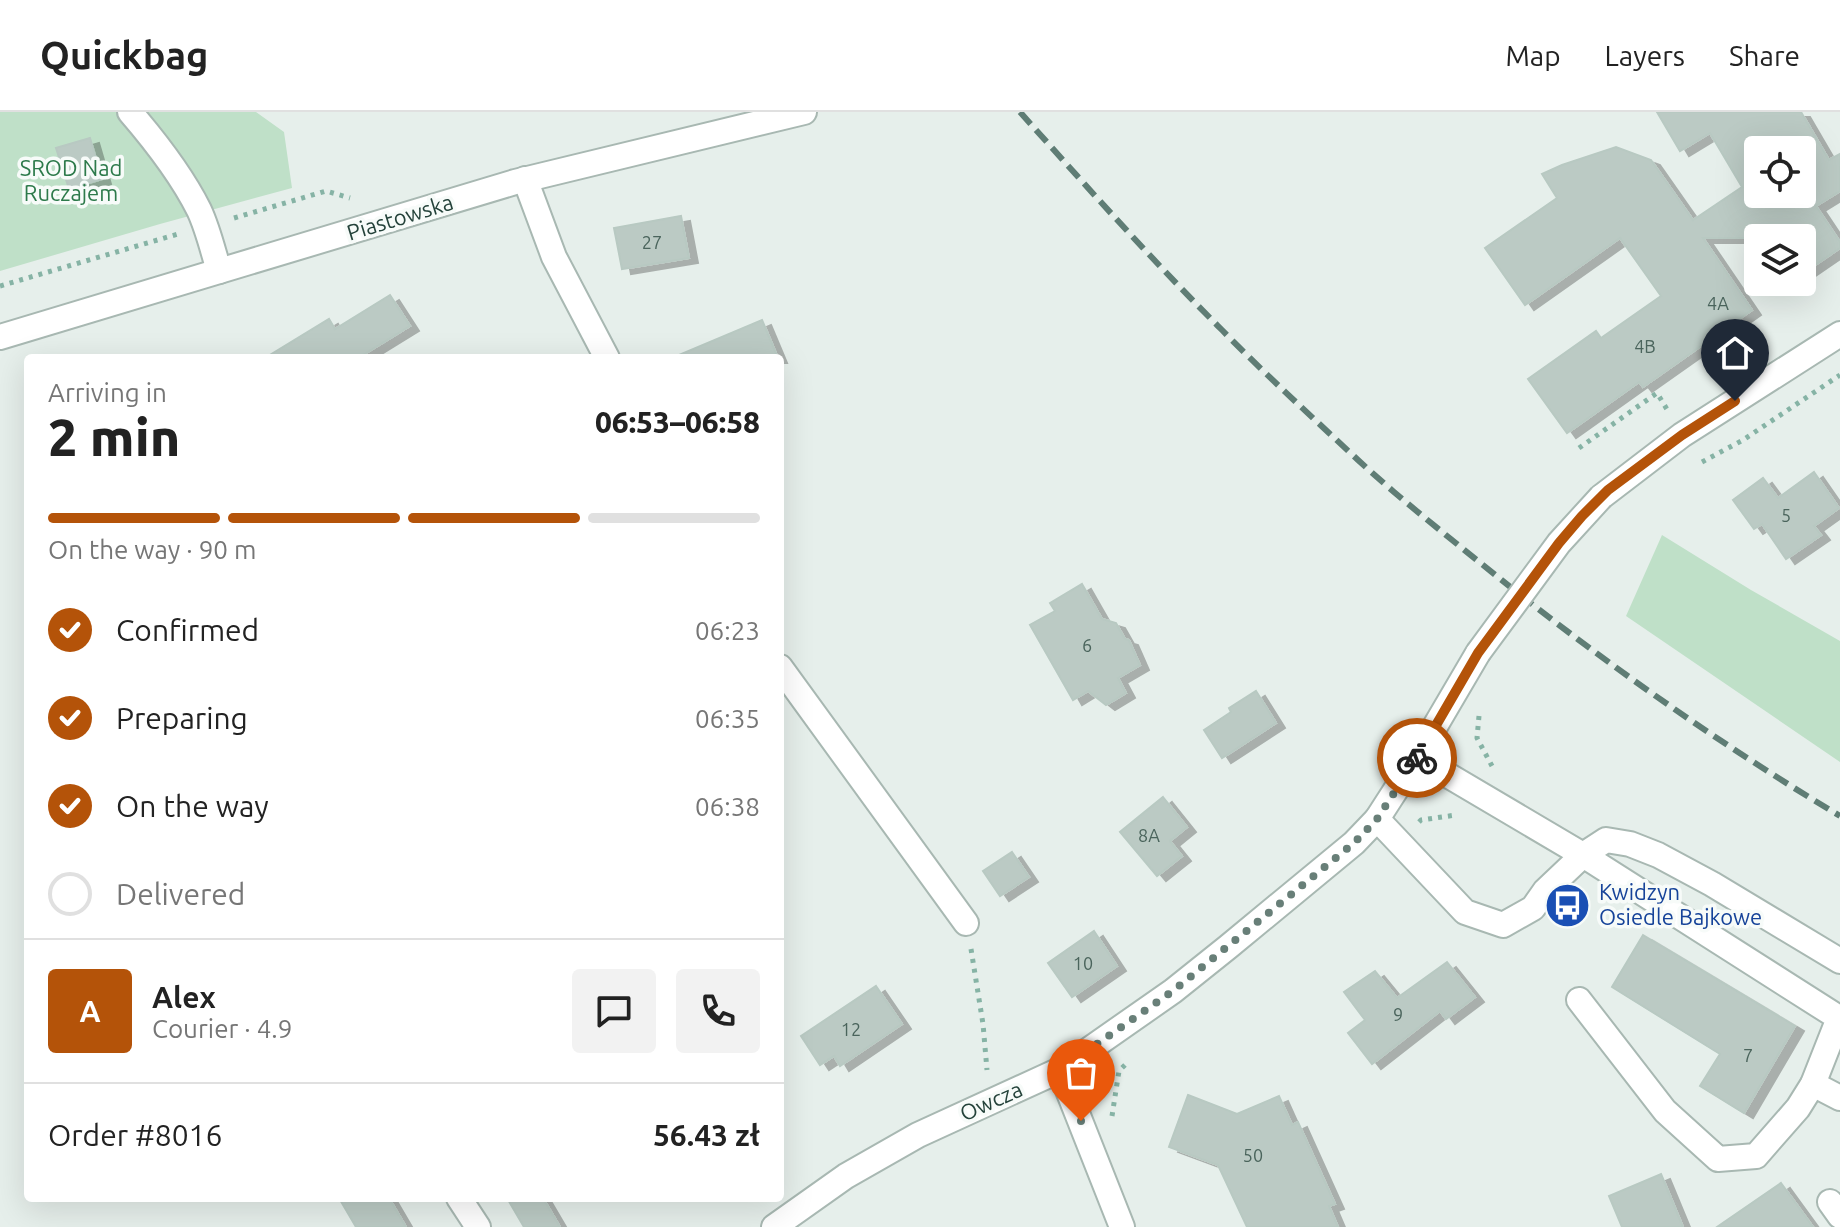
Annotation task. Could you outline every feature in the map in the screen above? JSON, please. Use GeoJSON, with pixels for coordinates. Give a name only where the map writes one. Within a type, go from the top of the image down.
{"type":"FeatureCollection","features":[{"type":"Feature","properties":{"kind":"street"},"geometry":{"type":"LineString","coordinates":[[130,112],[152,137],[193,199],[219,271]]}},
{"type":"Feature","properties":{"kind":"street","name":"Piastowska"},"geometry":{"type":"LineString","coordinates":[[0,337],[525,179],[804,112]]}},
{"type":"Feature","properties":{"kind":"street"},"geometry":{"type":"LineString","coordinates":[[525,179],[554,257],[605,354]]}},
{"type":"Feature","properties":{"kind":"street","name":"Owcza"},"geometry":{"type":"LineString","coordinates":[[774,1227],[846,1176],[918,1135],[1060,1070],[1173,991],[1354,843],[1377,819],[1478,653],[1559,543],[1601,497],[1682,435],[1840,334]]}},
{"type":"Feature","properties":{"kind":"street"},"geometry":{"type":"LineString","coordinates":[[784,673],[966,923]]}},
{"type":"Feature","properties":{"kind":"street"},"geometry":{"type":"LineString","coordinates":[[1417,757],[1583,855],[1839,1018],[1813,1084],[1798,1108],[1756,1156],[1718,1159],[1665,1111],[1579,1000]]}},
{"type":"Feature","properties":{"kind":"street"},"geometry":{"type":"LineString","coordinates":[[1377,819],[1465,912],[1503,925],[1533,908],[1545,891],[1583,855],[1606,840],[1630,844],[1658,855],[1840,961]]}},
{"type":"Feature","properties":{"kind":"street"},"geometry":{"type":"LineString","coordinates":[[1060,1070],[1122,1227]]}},
{"type":"Feature","properties":{"kind":"street"},"geometry":{"type":"LineString","coordinates":[[1813,1084],[1840,1098]]}},
{"type":"Feature","properties":{"kind":"street"},"geometry":{"type":"LineString","coordinates":[[462,1202],[478,1227]]}},
{"type":"Feature","properties":{"kind":"path"},"geometry":{"type":"LineString","coordinates":[[0,286],[326,191],[359,199]]}},
{"type":"Feature","properties":{"kind":"path"},"geometry":{"type":"LineString","coordinates":[[1698,464],[1743,440],[1840,375]]}},
{"type":"Feature","properties":{"kind":"path"},"geometry":{"type":"LineString","coordinates":[[1579,448],[1657,393],[1682,435]]}},
{"type":"Feature","properties":{"kind":"path"},"geometry":{"type":"LineString","coordinates":[[1480,707],[1477,738],[1496,772]]}},
{"type":"Feature","properties":{"kind":"path"},"geometry":{"type":"LineString","coordinates":[[966,923],[983,1024],[987,1077]]}},
{"type":"Feature","properties":{"kind":"green space","name":"SROD Nad Ruczajem"},"geometry":{"type":"Polygon","coordinates":[[[0,112],[256,112],[284,132],[292,188],[0,271],[0,112]]]}},
{"type":"Feature","properties":{"kind":"green space"},"geometry":{"type":"Polygon","coordinates":[[[1662,535],[1840,641],[1840,762],[1626,616],[1662,535]]]}},
{"type":"Feature","properties":{"kind":"building"},"geometry":{"type":"Polygon","coordinates":[[[1657,112],[1801,112],[1815,136],[1744,136],[1744,208],[1816,206],[1840,242],[1840,248],[1816,264],[1816,224],[1744,224],[1744,238],[1703,238],[1752,310],[1643,387],[1639,382],[1567,433],[1528,379],[1596,331],[1601,338],[1661,296],[1620,238],[1525,305],[1485,248],[1557,198],[1542,174],[1616,147],[1651,160],[1693,220],[1742,187],[1710,133],[1680,151],[1657,112]]]}},
{"type":"Feature","properties":{"kind":"building"},"geometry":{"type":"Polygon","coordinates":[[[90,138],[102,179],[69,189],[56,148],[90,138]]]}},
{"type":"Feature","properties":{"kind":"building"},"geometry":{"type":"Polygon","coordinates":[[[1816,138],[1829,160],[1840,154],[1840,191],[1816,206],[1816,138]]]}},
{"type":"Feature","properties":{"kind":"building"},"geometry":{"type":"Polygon","coordinates":[[[681,216],[689,258],[622,269],[614,228],[681,216]]]}},
{"type":"Feature","properties":{"kind":"building"},"geometry":{"type":"Polygon","coordinates":[[[390,295],[410,326],[364,354],[272,354],[329,319],[335,329],[390,295]]]}},
{"type":"Feature","properties":{"kind":"building"},"geometry":{"type":"Polygon","coordinates":[[[762,320],[776,354],[681,354],[762,320]]]}},
{"type":"Feature","properties":{"kind":"building"},"geometry":{"type":"Polygon","coordinates":[[[1814,472],[1839,508],[1814,526],[1821,535],[1786,559],[1762,524],[1754,529],[1733,500],[1763,478],[1778,498],[1814,472]]]}},
{"type":"Feature","properties":{"kind":"building"},"geometry":{"type":"Polygon","coordinates":[[[1082,584],[1102,619],[1116,623],[1125,639],[1129,640],[1140,665],[1118,678],[1126,693],[1106,705],[1088,691],[1073,700],[1030,625],[1055,611],[1050,603],[1082,584]]]}},
{"type":"Feature","properties":{"kind":"building"},"geometry":{"type":"Polygon","coordinates":[[[1256,691],[1276,723],[1222,758],[1204,730],[1231,712],[1229,708],[1256,691]]]}},
{"type":"Feature","properties":{"kind":"building"},"geometry":{"type":"Polygon","coordinates":[[[1163,797],[1187,827],[1170,841],[1182,856],[1157,876],[1120,832],[1163,797]]]}},
{"type":"Feature","properties":{"kind":"building"},"geometry":{"type":"Polygon","coordinates":[[[1012,852],[1029,877],[1000,896],[983,871],[1012,852]]]}},
{"type":"Feature","properties":{"kind":"building"},"geometry":{"type":"Polygon","coordinates":[[[1094,931],[1117,966],[1072,997],[1048,963],[1094,931]]]}},
{"type":"Feature","properties":{"kind":"building"},"geometry":{"type":"Polygon","coordinates":[[[1643,935],[1795,1026],[1744,1113],[1700,1086],[1720,1054],[1612,987],[1643,935]]]}},
{"type":"Feature","properties":{"kind":"building"},"geometry":{"type":"Polygon","coordinates":[[[1447,962],[1475,997],[1446,1019],[1440,1011],[1372,1064],[1348,1033],[1365,1020],[1344,992],[1375,971],[1397,998],[1447,962]]]}},
{"type":"Feature","properties":{"kind":"building"},"geometry":{"type":"Polygon","coordinates":[[[876,986],[902,1024],[840,1066],[834,1056],[820,1065],[801,1036],[876,986]]]}},
{"type":"Feature","properties":{"kind":"building"},"geometry":{"type":"Polygon","coordinates":[[[1188,1095],[1237,1114],[1279,1096],[1292,1125],[1298,1122],[1335,1204],[1329,1206],[1338,1227],[1247,1227],[1218,1165],[1169,1147],[1188,1095]]]}},
{"type":"Feature","properties":{"kind":"building"},"geometry":{"type":"Polygon","coordinates":[[[1661,1174],[1683,1227],[1622,1227],[1609,1196],[1661,1174]]]}},
{"type":"Feature","properties":{"kind":"building"},"geometry":{"type":"Polygon","coordinates":[[[1781,1183],[1813,1227],[1717,1227],[1781,1183]]]}},
{"type":"Feature","properties":{"kind":"building"},"geometry":{"type":"Polygon","coordinates":[[[341,1202],[391,1202],[406,1227],[356,1227],[341,1202]]]}},
{"type":"Feature","properties":{"kind":"building"},"geometry":{"type":"Polygon","coordinates":[[[509,1202],[545,1202],[560,1227],[524,1227],[509,1202]]]}},
{"type":"Feature","properties":{"kind":"railway"},"geometry":{"type":"LineString","coordinates":[[1020,112],[1196,304],[1272,380],[1388,487],[1613,665],[1747,758],[1840,816]]}},
{"type":"Feature","properties":{"kind":"way so far"},"geometry":{"type":"LineString","coordinates":[[1081,1121],[1060,1070],[1173,991],[1354,843],[1377,819],[1417,758]]}},
{"type":"Feature","properties":{"kind":"place","name":"Kwidzyn Osiedle Bajkowe"},"geometry":{"type":"Point","coordinates":[1568,905]}},
{"type":"Feature","properties":{"kind":"route"},"geometry":{"type":"LineString","coordinates":[[1417,758],[1478,653],[1582,516],[1608,490],[1682,435],[1735,401]]}}]}
